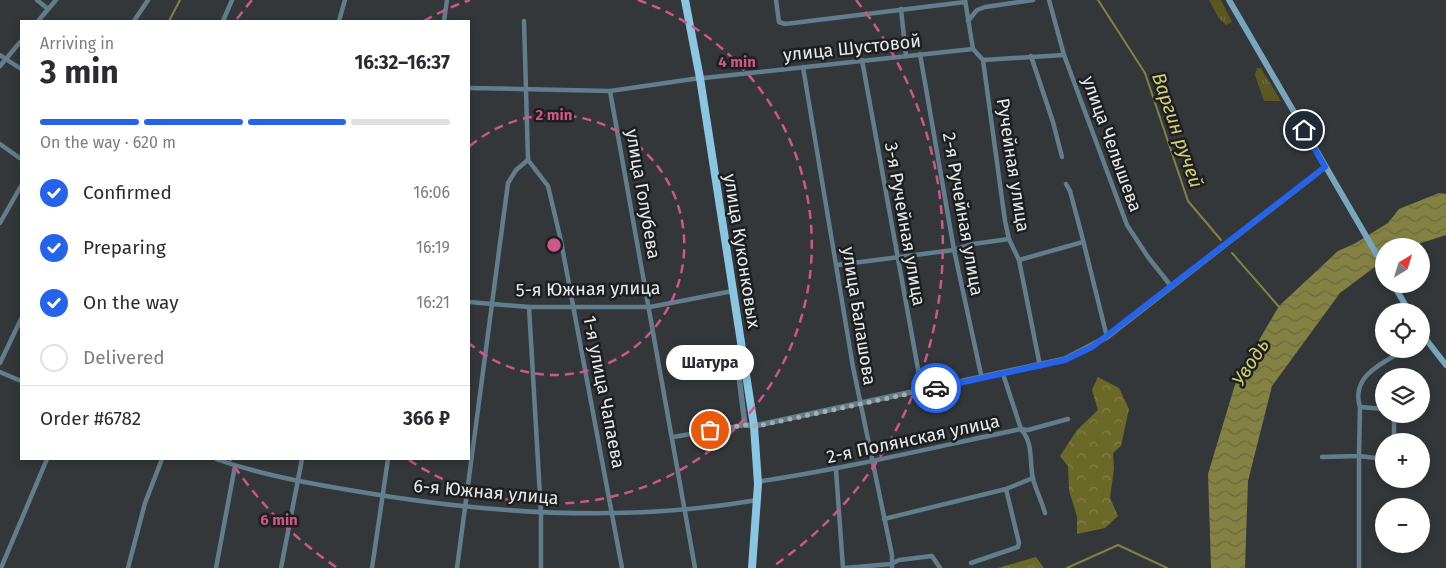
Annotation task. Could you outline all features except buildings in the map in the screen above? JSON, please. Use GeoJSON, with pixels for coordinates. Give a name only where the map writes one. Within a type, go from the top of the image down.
{"type":"FeatureCollection","features":[{"type":"Feature","properties":{"kind":"main road","name":"улица Куконковых"},"geometry":{"type":"LineString","coordinates":[[687,0],[702,78],[736,291],[752,426],[757,500],[752,568]]}},
{"type":"Feature","properties":{"kind":"main road"},"geometry":{"type":"LineString","coordinates":[[1229,0],[1375,252]]}},
{"type":"Feature","properties":{"kind":"main road","name":"улица Куконковых"},"geometry":{"type":"LineString","coordinates":[[736,291],[752,426],[762,481],[757,568]]}},
{"type":"Feature","properties":{"kind":"main road"},"geometry":{"type":"LineString","coordinates":[[1430,346],[1446,365]]}},
{"type":"Feature","properties":{"kind":"street"},"geometry":{"type":"LineString","coordinates":[[37,0],[48,9]]}},
{"type":"Feature","properties":{"kind":"street"},"geometry":{"type":"LineString","coordinates":[[39,20],[56,0]]}},
{"type":"Feature","properties":{"kind":"street"},"geometry":{"type":"LineString","coordinates":[[135,20],[148,0]]}},
{"type":"Feature","properties":{"kind":"street"},"geometry":{"type":"LineString","coordinates":[[223,20],[232,0]]}},
{"type":"Feature","properties":{"kind":"street"},"geometry":{"type":"LineString","coordinates":[[339,20],[345,0]]}},
{"type":"Feature","properties":{"kind":"street"},"geometry":{"type":"LineString","coordinates":[[444,20],[447,0]]}},
{"type":"Feature","properties":{"kind":"street"},"geometry":{"type":"LineString","coordinates":[[776,0],[779,22],[785,24],[965,1],[973,49],[983,60],[1064,55]]}},
{"type":"Feature","properties":{"kind":"street"},"geometry":{"type":"LineString","coordinates":[[968,21],[977,10],[984,7],[1033,0]]}},
{"type":"Feature","properties":{"kind":"street","name":"улица Челышева"},"geometry":{"type":"LineString","coordinates":[[1049,0],[1064,55],[1127,225],[1148,257],[1171,286]]}},
{"type":"Feature","properties":{"kind":"street"},"geometry":{"type":"LineString","coordinates":[[901,9],[906,56]]}},
{"type":"Feature","properties":{"kind":"street"},"geometry":{"type":"LineString","coordinates":[[457,568],[508,183],[516,170],[528,160],[524,21]]}},
{"type":"Feature","properties":{"kind":"street"},"geometry":{"type":"LineString","coordinates":[[0,66],[20,42]]}},
{"type":"Feature","properties":{"kind":"street","name":"улица Шустовой"},"geometry":{"type":"LineString","coordinates":[[470,88],[526,91],[610,91],[702,78],[973,49]]}},
{"type":"Feature","properties":{"kind":"street","name":"2-я Ручейная улица"},"geometry":{"type":"LineString","coordinates":[[920,54],[954,250],[982,379]]}},
{"type":"Feature","properties":{"kind":"street"},"geometry":{"type":"LineString","coordinates":[[0,55],[20,68]]}},
{"type":"Feature","properties":{"kind":"street"},"geometry":{"type":"LineString","coordinates":[[1031,56],[1053,122],[1062,157]]}},
{"type":"Feature","properties":{"kind":"street","name":"3-я Ручейная улица"},"geometry":{"type":"LineString","coordinates":[[862,60],[922,392]]}},
{"type":"Feature","properties":{"kind":"street","name":"Ручейная улица"},"geometry":{"type":"LineString","coordinates":[[983,60],[1009,239],[1019,260],[1040,366]]}},
{"type":"Feature","properties":{"kind":"street","name":"улица Балашова"},"geometry":{"type":"LineString","coordinates":[[804,67],[860,405],[892,566]]}},
{"type":"Feature","properties":{"kind":"street","name":"улица Голубева"},"geometry":{"type":"LineString","coordinates":[[610,91],[695,568]]}},
{"type":"Feature","properties":{"kind":"street"},"geometry":{"type":"LineString","coordinates":[[0,144],[20,158]]}},
{"type":"Feature","properties":{"kind":"street","name":"1-я улица Чапаева"},"geometry":{"type":"LineString","coordinates":[[528,160],[548,186],[574,308],[622,568]]}},
{"type":"Feature","properties":{"kind":"street"},"geometry":{"type":"LineString","coordinates":[[673,436],[752,426],[860,405],[1040,366],[1080,353],[1107,337],[1325,167]]}},
{"type":"Feature","properties":{"kind":"street"},"geometry":{"type":"LineString","coordinates":[[1066,184],[1070,191],[1107,337]]}},
{"type":"Feature","properties":{"kind":"street"},"geometry":{"type":"LineString","coordinates":[[0,223],[20,188]]}},
{"type":"Feature","properties":{"kind":"street"},"geometry":{"type":"LineString","coordinates":[[837,265],[954,250],[973,244],[1009,239]]}},
{"type":"Feature","properties":{"kind":"street"},"geometry":{"type":"LineString","coordinates":[[1019,260],[1083,242]]}},
{"type":"Feature","properties":{"kind":"street","name":"5-я Южная улица"},"geometry":{"type":"LineString","coordinates":[[470,302],[529,307],[650,307],[736,291]]}},
{"type":"Feature","properties":{"kind":"street"},"geometry":{"type":"LineString","coordinates":[[529,307],[541,513],[541,568]]}},
{"type":"Feature","properties":{"kind":"street"},"geometry":{"type":"LineString","coordinates":[[0,363],[20,321]]}},
{"type":"Feature","properties":{"kind":"street"},"geometry":{"type":"LineString","coordinates":[[1359,568],[1359,391],[1364,376],[1392,358]]}},
{"type":"Feature","properties":{"kind":"street"},"geometry":{"type":"LineString","coordinates":[[0,372],[20,381]]}},
{"type":"Feature","properties":{"kind":"street"},"geometry":{"type":"LineString","coordinates":[[1002,374],[1021,429],[1026,436],[1032,456],[1033,478],[1045,513]]}},
{"type":"Feature","properties":{"kind":"street"},"geometry":{"type":"LineString","coordinates":[[1360,407],[1375,408]]}},
{"type":"Feature","properties":{"kind":"street","name":"2-я Полянская улица"},"geometry":{"type":"LineString","coordinates":[[762,481],[836,470],[872,460],[1021,429],[1028,430],[1068,420]]}},
{"type":"Feature","properties":{"kind":"street"},"geometry":{"type":"LineString","coordinates":[[1322,457],[1359,456],[1375,458]]}},
{"type":"Feature","properties":{"kind":"street"},"geometry":{"type":"LineString","coordinates":[[1,568],[47,460]]}},
{"type":"Feature","properties":{"kind":"street"},"geometry":{"type":"LineString","coordinates":[[128,568],[145,503],[162,460]]}},
{"type":"Feature","properties":{"kind":"street","name":"6-я Южная улица"},"geometry":{"type":"LineString","coordinates":[[220,460],[235,466],[297,481],[384,496],[541,513],[613,513],[757,500]]}},
{"type":"Feature","properties":{"kind":"street"},"geometry":{"type":"LineString","coordinates":[[281,568],[302,460]]}},
{"type":"Feature","properties":{"kind":"street"},"geometry":{"type":"LineString","coordinates":[[372,568],[388,460]]}},
{"type":"Feature","properties":{"kind":"street"},"geometry":{"type":"LineString","coordinates":[[216,568],[235,466]]}},
{"type":"Feature","properties":{"kind":"street"},"geometry":{"type":"LineString","coordinates":[[836,470],[844,568],[892,566],[899,560],[932,556],[940,568]]}},
{"type":"Feature","properties":{"kind":"street"},"geometry":{"type":"LineString","coordinates":[[884,519],[1006,489],[1033,478]]}},
{"type":"Feature","properties":{"kind":"street"},"geometry":{"type":"LineString","coordinates":[[971,563],[1018,547],[1019,543],[1006,489]]}},
{"type":"Feature","properties":{"kind":"green space"},"geometry":{"type":"Polygon","coordinates":[[[1209,0],[1221,0],[1232,22],[1226,25],[1218,17],[1209,0]]]}},
{"type":"Feature","properties":{"kind":"green space"},"geometry":{"type":"Polygon","coordinates":[[[1257,68],[1261,68],[1281,101],[1264,101],[1255,75],[1257,68]]]}},
{"type":"Feature","properties":{"kind":"green space"},"geometry":{"type":"Polygon","coordinates":[[[1098,377],[1119,388],[1129,409],[1121,446],[1113,453],[1114,469],[1110,498],[1118,516],[1105,528],[1077,534],[1077,517],[1069,490],[1068,466],[1060,456],[1077,430],[1098,410],[1092,390],[1098,377]]]}},
{"type":"Feature","properties":{"kind":"green space"},"geometry":{"type":"Polygon","coordinates":[[[1036,557],[1044,568],[998,568],[1036,557]]]}},
{"type":"Feature","properties":{"kind":"water","name":"Уводь"},"geometry":{"type":"Polygon","coordinates":[[[1439,193],[1446,194],[1446,235],[1430,240],[1430,238],[1375,238],[1375,267],[1340,293],[1272,386],[1248,481],[1245,568],[1211,568],[1208,474],[1237,378],[1279,306],[1338,251],[1354,244],[1388,223],[1399,209],[1439,193]]]}},
{"type":"Feature","properties":{"kind":"waterway","name":"Варгин ручей"},"geometry":{"type":"LineString","coordinates":[[170,20],[180,0]]}},
{"type":"Feature","properties":{"kind":"waterway","name":"Варгин ручей"},"geometry":{"type":"LineString","coordinates":[[1098,0],[1145,73],[1188,201],[1221,240]]}},
{"type":"Feature","properties":{"kind":"waterway","name":"Варгин ручей"},"geometry":{"type":"LineString","coordinates":[[1232,253],[1280,308]]}},
{"type":"Feature","properties":{"kind":"waterway"},"geometry":{"type":"LineString","coordinates":[[1067,568],[1118,545],[1167,568]]}},
{"type":"Feature","properties":{"kind":"way so far"},"geometry":{"type":"LineString","coordinates":[[710,430],[745,425],[757,426],[936,388]]}},
{"type":"Feature","properties":{"kind":"place","name":"Шатура"},"geometry":{"type":"Point","coordinates":[710,430]}},
{"type":"Feature","properties":{"kind":"route"},"geometry":{"type":"LineString","coordinates":[[936,388],[1065,360],[1092,347],[1107,337],[1325,167],[1304,130]]}}]}
